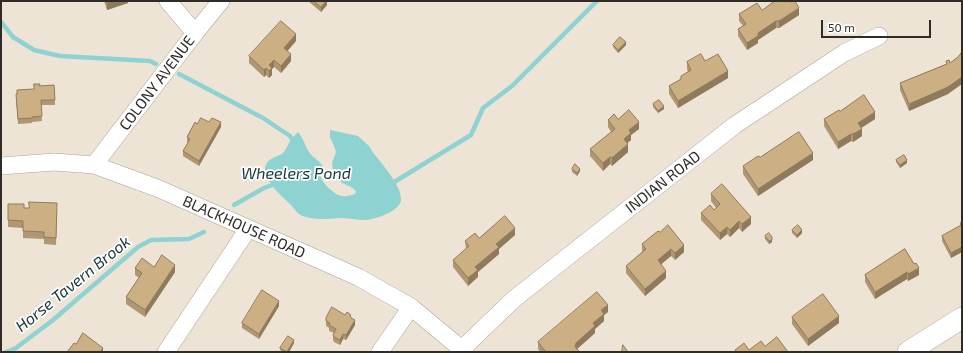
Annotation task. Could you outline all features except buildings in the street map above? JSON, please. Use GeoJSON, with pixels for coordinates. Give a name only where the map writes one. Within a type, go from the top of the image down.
{"type":"FeatureCollection","features":[{"type":"Feature","properties":{"kind":"street"},"geometry":{"type":"LineString","coordinates":[[168,1],[195,33]]}},
{"type":"Feature","properties":{"kind":"street","name":"COLONY AVENUE"},"geometry":{"type":"LineString","coordinates":[[94,165],[221,1]]}},
{"type":"Feature","properties":{"kind":"street","name":"INDIAN ROAD"},"geometry":{"type":"LineString","coordinates":[[463,351],[514,300],[735,125],[844,53],[879,36]]}},
{"type":"Feature","properties":{"kind":"street","name":"BLACKHOUSE ROAD"},"geometry":{"type":"LineString","coordinates":[[1,166],[54,162],[94,165],[157,188],[358,277],[411,307],[463,351]]}},
{"type":"Feature","properties":{"kind":"street"},"geometry":{"type":"LineString","coordinates":[[166,352],[248,229]]}},
{"type":"Feature","properties":{"kind":"street"},"geometry":{"type":"LineString","coordinates":[[380,352],[411,307]]}},
{"type":"Feature","properties":{"kind":"street"},"geometry":{"type":"LineString","coordinates":[[908,352],[962,318]]}},
{"type":"Feature","properties":{"kind":"water","name":"Wheelers Pond"},"geometry":{"type":"Polygon","coordinates":[[[330,130],[358,136],[369,146],[390,174],[398,188],[401,200],[397,208],[387,214],[366,220],[310,218],[299,214],[274,188],[266,175],[265,170],[267,163],[272,158],[284,152],[290,141],[298,132],[309,152],[323,166],[320,171],[320,176],[324,183],[339,195],[347,196],[355,194],[356,191],[342,183],[337,178],[333,170],[332,163],[336,152],[330,137],[330,130]]]}},
{"type":"Feature","properties":{"kind":"waterway","name":"Horse Tavern Brook"},"geometry":{"type":"LineString","coordinates":[[391,184],[471,135],[483,108],[512,86],[597,1]]}},
{"type":"Feature","properties":{"kind":"waterway"},"geometry":{"type":"LineString","coordinates":[[1,22],[13,37],[34,50],[60,56],[150,61],[156,64]]}},
{"type":"Feature","properties":{"kind":"waterway"},"geometry":{"type":"LineString","coordinates":[[179,74],[263,118],[290,136],[295,143]]}},
{"type":"Feature","properties":{"kind":"waterway","name":"Horse Tavern Brook"},"geometry":{"type":"LineString","coordinates":[[234,205],[264,188],[278,183]]}},
{"type":"Feature","properties":{"kind":"waterway","name":"Horse Tavern Brook"},"geometry":{"type":"LineString","coordinates":[[6,352],[16,348],[53,320],[138,247],[151,240],[189,239],[204,232]]}}]}
